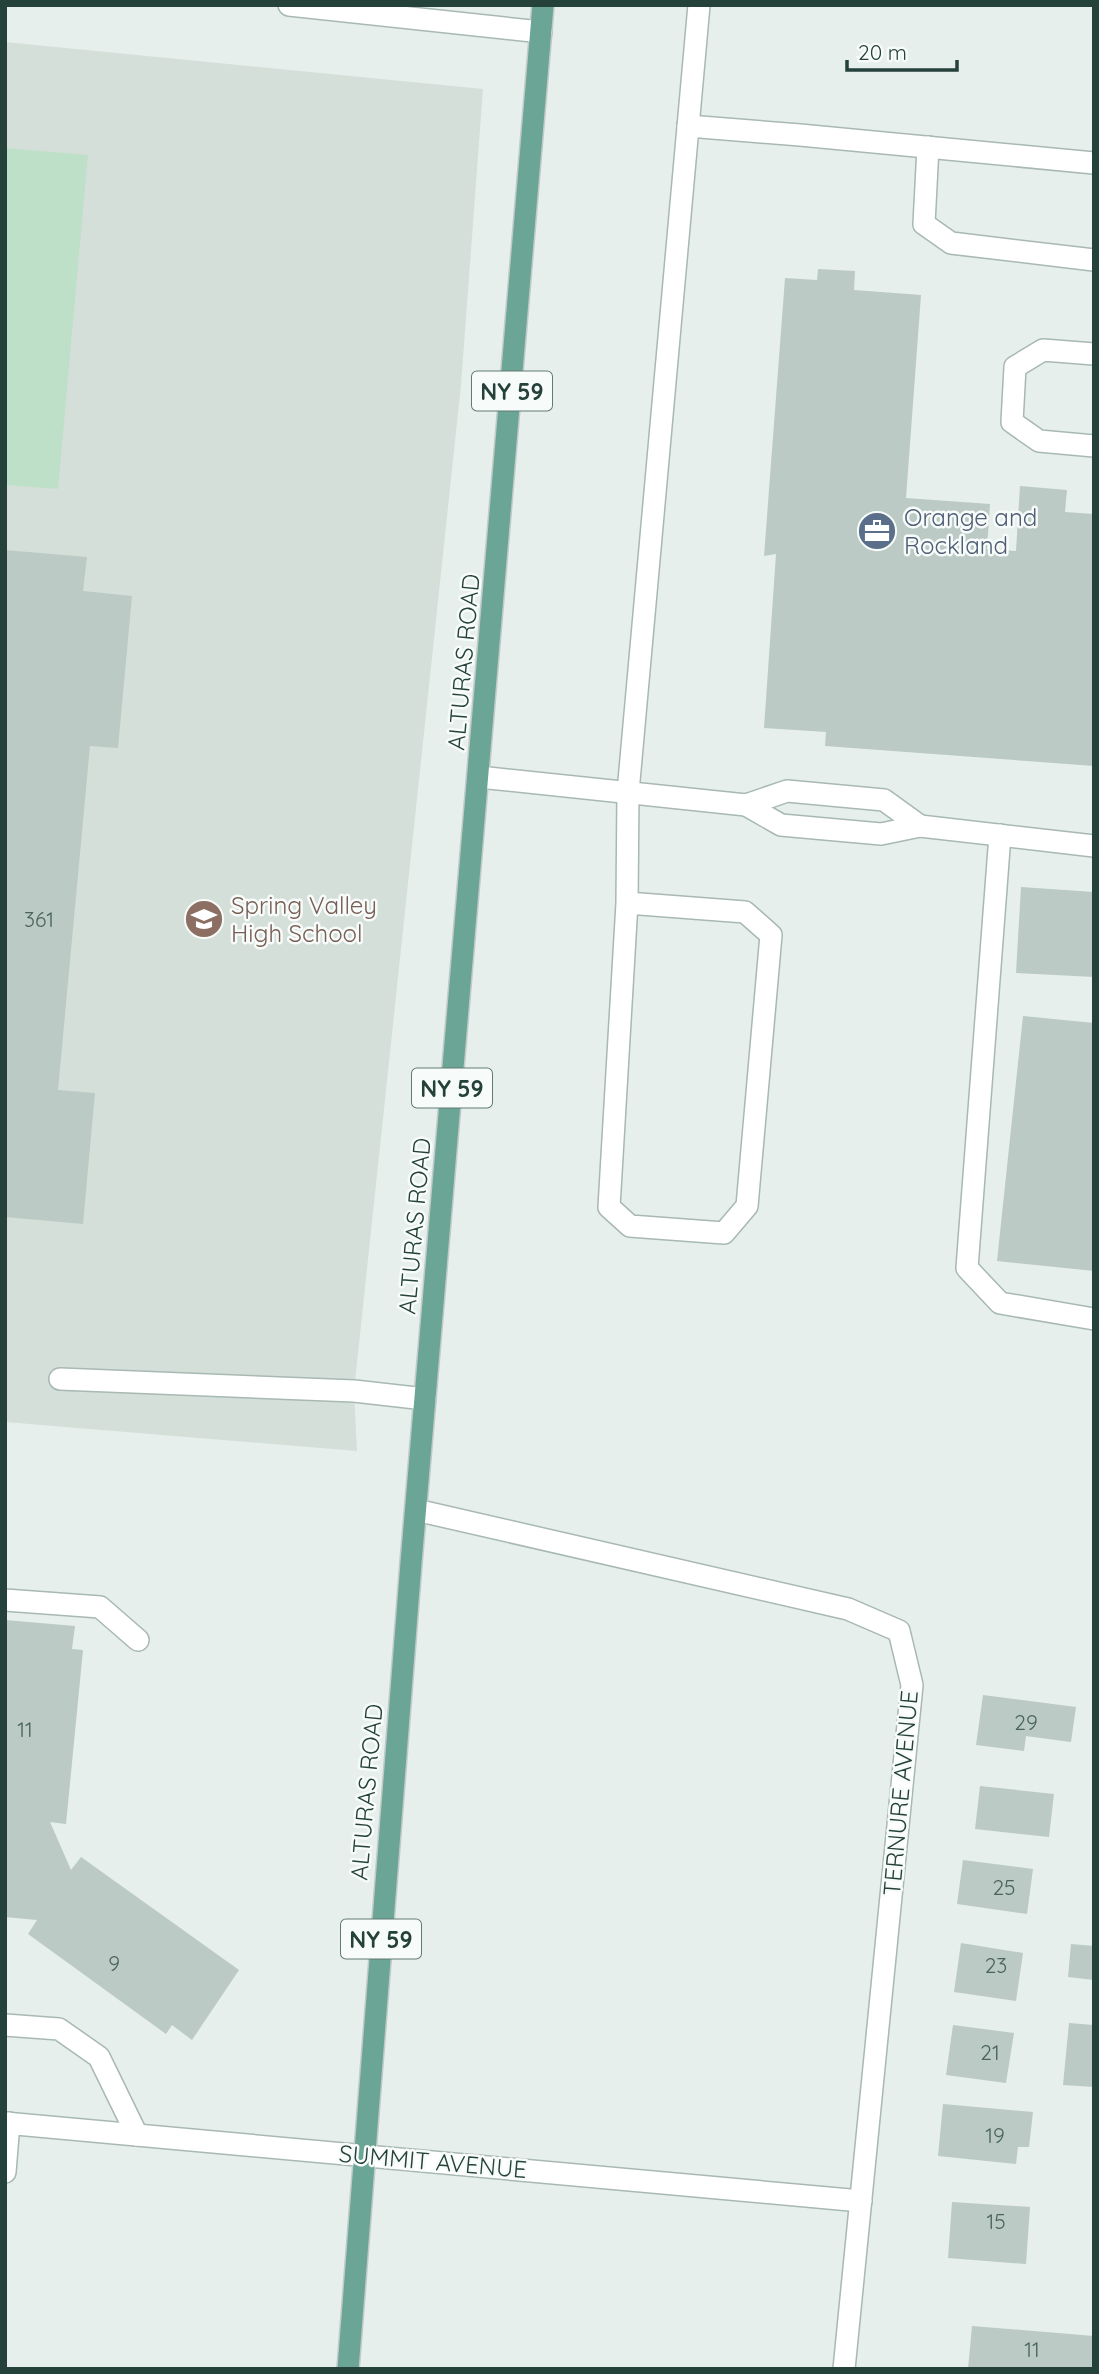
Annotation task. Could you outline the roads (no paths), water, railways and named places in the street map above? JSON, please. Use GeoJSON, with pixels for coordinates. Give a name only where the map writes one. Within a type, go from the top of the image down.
{"type":"FeatureCollection","features":[{"type":"Feature","properties":{"kind":"main road","name":"ALTURAS ROAD"},"geometry":{"type":"LineString","coordinates":[[348,2369],[425,1399],[543,5]]}},
{"type":"Feature","properties":{"kind":"street"},"geometry":{"type":"LineString","coordinates":[[289,5],[541,32]]}},
{"type":"Feature","properties":{"kind":"street"},"geometry":{"type":"LineString","coordinates":[[626,903],[745,912],[771,935],[747,1206],[724,1233],[630,1226],[609,1207],[626,903],[628,792],[699,5]]}},
{"type":"Feature","properties":{"kind":"street"},"geometry":{"type":"LineString","coordinates":[[688,126],[1094,163]]}},
{"type":"Feature","properties":{"kind":"street"},"geometry":{"type":"LineString","coordinates":[[928,147],[924,224],[951,243],[1094,260]]}},
{"type":"Feature","properties":{"kind":"street"},"geometry":{"type":"LineString","coordinates":[[1094,354],[1043,350],[1015,368],[1012,422],[1039,441],[1094,446]]}},
{"type":"Feature","properties":{"kind":"street"},"geometry":{"type":"LineString","coordinates":[[479,777],[747,804],[787,791],[884,800],[920,826]]}},
{"type":"Feature","properties":{"kind":"street"},"geometry":{"type":"LineString","coordinates":[[747,804],[781,825],[881,834],[920,826],[1094,846]]}},
{"type":"Feature","properties":{"kind":"street"},"geometry":{"type":"LineString","coordinates":[[1000,835],[967,1268],[1000,1303],[1094,1319]]}},
{"type":"Feature","properties":{"kind":"street"},"geometry":{"type":"LineString","coordinates":[[60,1379],[354,1391],[425,1399]]}},
{"type":"Feature","properties":{"kind":"street","name":"TERNURE AVENUE"},"geometry":{"type":"LineString","coordinates":[[416,1510],[848,1609],[898,1631],[912,1685],[844,2369]]}},
{"type":"Feature","properties":{"kind":"street"},"geometry":{"type":"LineString","coordinates":[[5,1600],[100,1607],[138,1640]]}},
{"type":"Feature","properties":{"kind":"street"},"geometry":{"type":"LineString","coordinates":[[5,2025],[58,2029],[99,2057],[137,2135]]}},
{"type":"Feature","properties":{"kind":"street"},"geometry":{"type":"LineString","coordinates":[[5,2172],[7,2123]]}},
{"type":"Feature","properties":{"kind":"street","name":"SUMMIT AVENUE"},"geometry":{"type":"LineString","coordinates":[[7,2123],[861,2200]]}},
{"type":"Feature","properties":{"kind":"place","name":"Orange and Rockland"},"geometry":{"type":"Point","coordinates":[877,531]}},
{"type":"Feature","properties":{"kind":"place","name":"Spring Valley High School"},"geometry":{"type":"Point","coordinates":[204,919]}}]}
